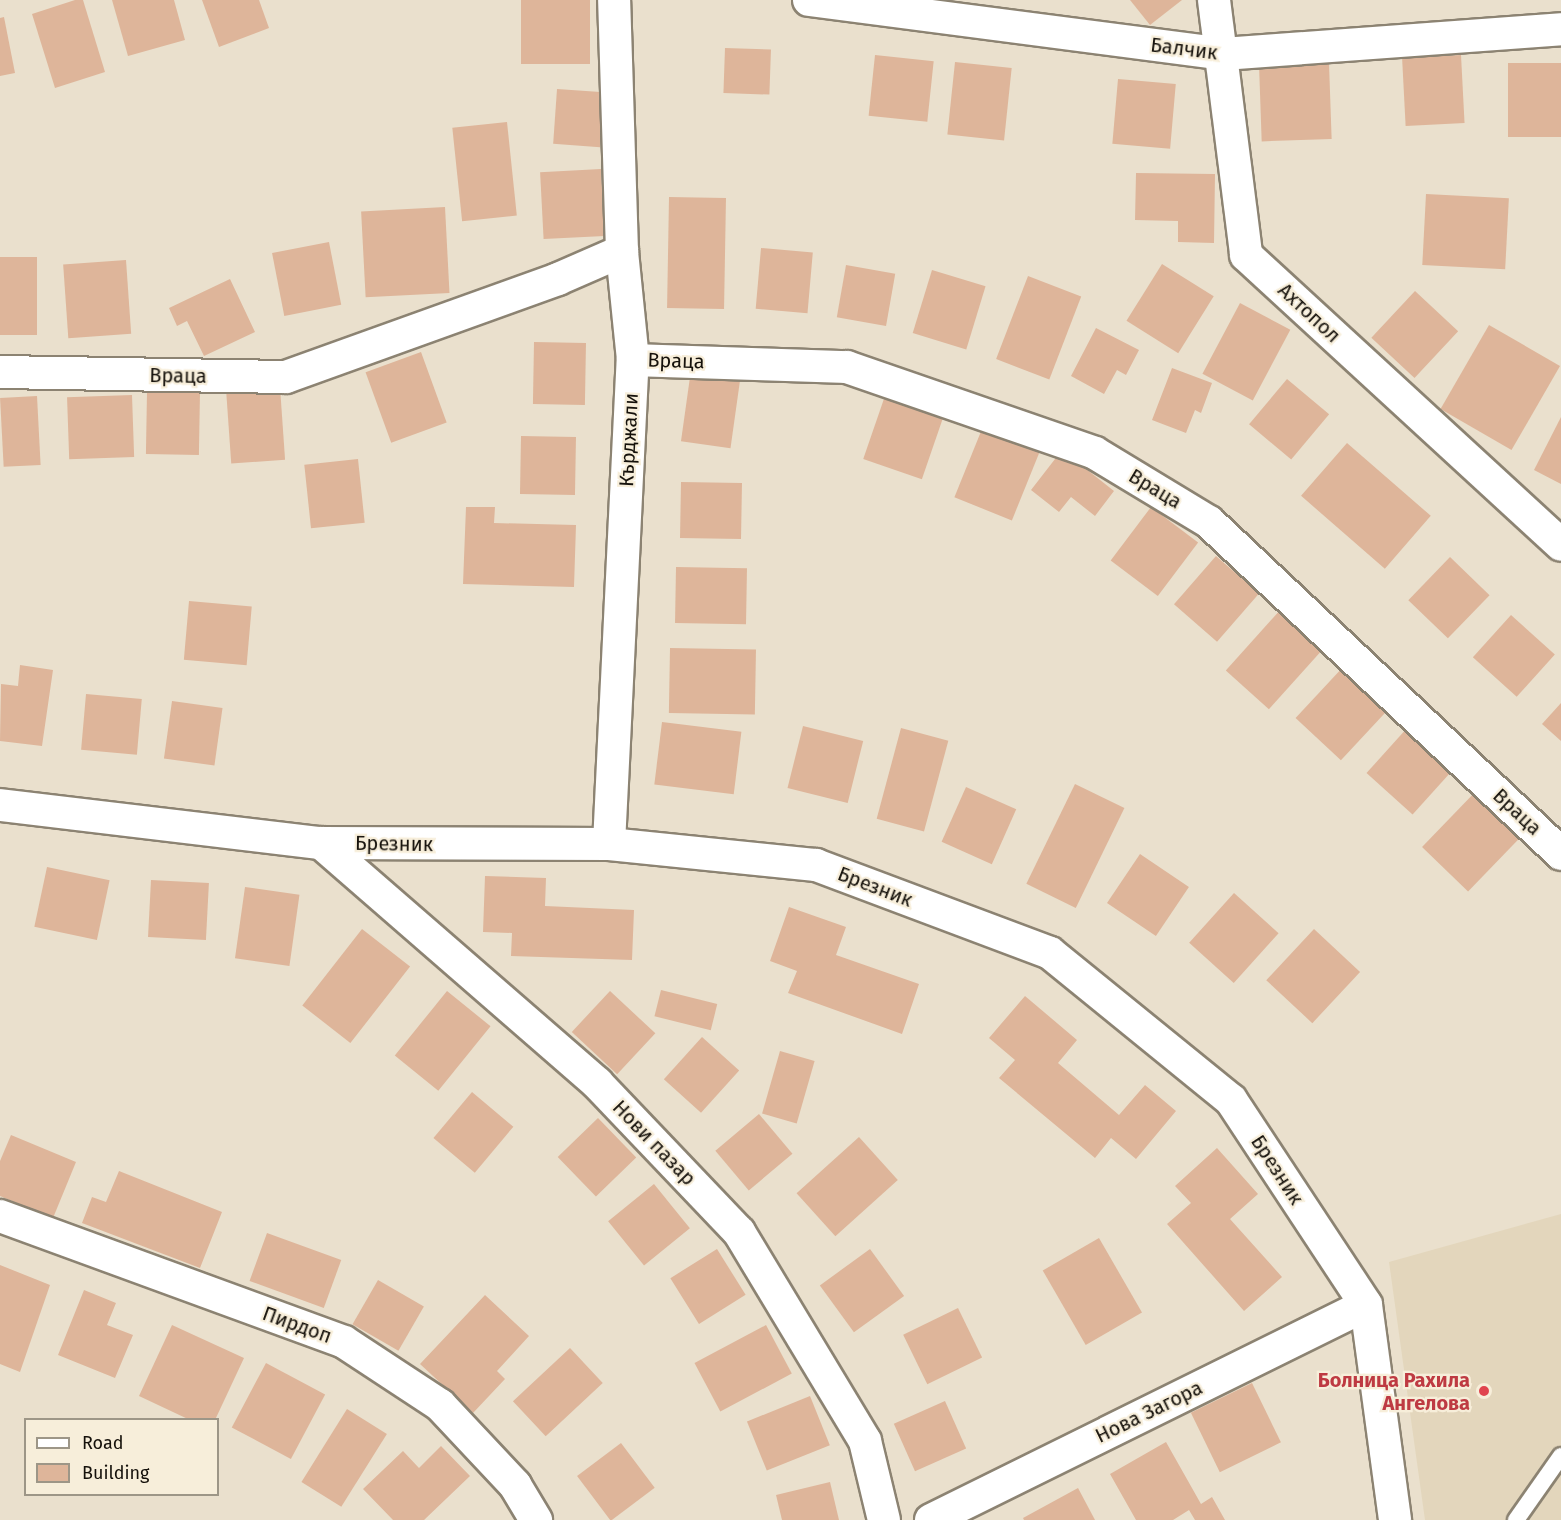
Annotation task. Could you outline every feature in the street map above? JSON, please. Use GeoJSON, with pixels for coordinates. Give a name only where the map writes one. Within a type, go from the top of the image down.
{"type":"FeatureCollection","features":[{"type":"Feature","properties":{"kind":"street","name":"Кърджали"},"geometry":{"type":"LineString","coordinates":[[609,844],[633,360],[622,251],[614,0]]}},
{"type":"Feature","properties":{"kind":"street","name":"Балчик"},"geometry":{"type":"LineString","coordinates":[[809,0],[1223,54],[1561,29]]}},
{"type":"Feature","properties":{"kind":"street","name":"Ахтопол"},"geometry":{"type":"LineString","coordinates":[[1214,0],[1223,54],[1246,255],[1561,545]]}},
{"type":"Feature","properties":{"kind":"street","name":"Враца"},"geometry":{"type":"LineString","coordinates":[[0,372],[286,377],[558,279],[622,251]]}},
{"type":"Feature","properties":{"kind":"street","name":"Враца"},"geometry":{"type":"LineString","coordinates":[[633,360],[847,367],[1095,453],[1209,522],[1561,854]]}},
{"type":"Feature","properties":{"kind":"street","name":"Брезник"},"geometry":{"type":"LineString","coordinates":[[0,806],[321,843],[609,844],[816,865],[1050,953],[1231,1100],[1366,1305],[1395,1520]]}},
{"type":"Feature","properties":{"kind":"street","name":"Нови пазар"},"geometry":{"type":"LineString","coordinates":[[321,843],[597,1083],[739,1232],[865,1441],[885,1520]]}},
{"type":"Feature","properties":{"kind":"street","name":"Пирдоп"},"geometry":{"type":"LineString","coordinates":[[0,1216],[344,1342],[440,1405],[515,1485],[536,1520]]}},
{"type":"Feature","properties":{"kind":"street","name":"Нова Загора"},"geometry":{"type":"LineString","coordinates":[[931,1520],[1366,1305]]}},
{"type":"Feature","properties":{"kind":"lane"},"geometry":{"type":"LineString","coordinates":[[1516,1520],[1560,1460]]}},
{"type":"Feature","properties":{"kind":"shaded area","name":"Болница Рахила Ангелова"},"geometry":{"type":"Polygon","coordinates":[[[1561,1214],[1561,1520],[1425,1520],[1389,1262],[1561,1214]]]}},
{"type":"Feature","properties":{"kind":"building"},"geometry":{"type":"Polygon","coordinates":[[[75,0],[83,0],[105,72],[55,88],[32,14],[75,0]]]}},
{"type":"Feature","properties":{"kind":"building"},"geometry":{"type":"Polygon","coordinates":[[[112,0],[174,0],[185,40],[128,56],[112,0]]]}},
{"type":"Feature","properties":{"kind":"building"},"geometry":{"type":"Polygon","coordinates":[[[202,0],[259,0],[269,28],[219,47],[202,0]]]}},
{"type":"Feature","properties":{"kind":"building"},"geometry":{"type":"Polygon","coordinates":[[[521,0],[590,0],[590,64],[521,64],[521,0]]]}},
{"type":"Feature","properties":{"kind":"building"},"geometry":{"type":"Polygon","coordinates":[[[1130,0],[1182,0],[1150,25],[1130,0]]]}},
{"type":"Feature","properties":{"kind":"building"},"geometry":{"type":"Polygon","coordinates":[[[4,17],[15,73],[0,76],[0,18],[4,17]]]}},
{"type":"Feature","properties":{"kind":"building"},"geometry":{"type":"Polygon","coordinates":[[[725,48],[771,50],[769,95],[723,93],[725,48]]]}},
{"type":"Feature","properties":{"kind":"building"},"geometry":{"type":"Polygon","coordinates":[[[875,55],[934,61],[927,122],[869,116],[875,55]]]}},
{"type":"Feature","properties":{"kind":"building"},"geometry":{"type":"Polygon","coordinates":[[[1461,55],[1465,123],[1406,126],[1402,58],[1461,55]]]}},
{"type":"Feature","properties":{"kind":"building"},"geometry":{"type":"Polygon","coordinates":[[[955,62],[1012,68],[1004,141],[947,135],[955,62]]]}},
{"type":"Feature","properties":{"kind":"building"},"geometry":{"type":"Polygon","coordinates":[[[1329,63],[1332,139],[1262,141],[1259,65],[1329,63]]]}},
{"type":"Feature","properties":{"kind":"building"},"geometry":{"type":"Polygon","coordinates":[[[1508,63],[1561,63],[1561,137],[1508,137],[1508,63]]]}},
{"type":"Feature","properties":{"kind":"building"},"geometry":{"type":"Polygon","coordinates":[[[1118,79],[1176,84],[1170,149],[1112,144],[1118,79]]]}},
{"type":"Feature","properties":{"kind":"building"},"geometry":{"type":"Polygon","coordinates":[[[557,89],[604,92],[600,147],[553,144],[557,89]]]}},
{"type":"Feature","properties":{"kind":"building"},"geometry":{"type":"Polygon","coordinates":[[[507,122],[517,215],[462,221],[452,128],[507,122]]]}},
{"type":"Feature","properties":{"kind":"building"},"geometry":{"type":"Polygon","coordinates":[[[601,169],[605,236],[544,239],[540,172],[601,169]]]}},
{"type":"Feature","properties":{"kind":"building"},"geometry":{"type":"Polygon","coordinates":[[[1136,173],[1215,174],[1214,243],[1178,242],[1178,221],[1135,220],[1136,173]]]}},
{"type":"Feature","properties":{"kind":"building"},"geometry":{"type":"Polygon","coordinates":[[[1426,194],[1509,198],[1505,269],[1422,265],[1426,194]]]}},
{"type":"Feature","properties":{"kind":"building"},"geometry":{"type":"Polygon","coordinates":[[[669,197],[726,198],[724,309],[667,308],[669,197]]]}},
{"type":"Feature","properties":{"kind":"building"},"geometry":{"type":"Polygon","coordinates":[[[445,207],[450,293],[366,297],[361,211],[445,207]]]}},
{"type":"Feature","properties":{"kind":"building"},"geometry":{"type":"Polygon","coordinates":[[[329,242],[341,305],[284,316],[272,253],[329,242]]]}},
{"type":"Feature","properties":{"kind":"building"},"geometry":{"type":"Polygon","coordinates":[[[761,248],[813,253],[807,313],[756,309],[761,248]]]}},
{"type":"Feature","properties":{"kind":"building"},"geometry":{"type":"Polygon","coordinates":[[[0,257],[37,257],[37,335],[0,335],[0,257]]]}},
{"type":"Feature","properties":{"kind":"building"},"geometry":{"type":"Polygon","coordinates":[[[126,260],[131,334],[68,338],[63,264],[126,260]]]}},
{"type":"Feature","properties":{"kind":"building"},"geometry":{"type":"Polygon","coordinates":[[[1162,264],[1214,296],[1178,353],[1126,321],[1162,264]]]}},
{"type":"Feature","properties":{"kind":"building"},"geometry":{"type":"Polygon","coordinates":[[[846,265],[895,274],[886,326],[837,317],[846,265]]]}},
{"type":"Feature","properties":{"kind":"building"},"geometry":{"type":"Polygon","coordinates":[[[932,270],[986,286],[966,349],[913,333],[932,270]]]}},
{"type":"Feature","properties":{"kind":"building"},"geometry":{"type":"Polygon","coordinates":[[[1028,276],[1081,296],[1049,380],[996,359],[1028,276]]]}},
{"type":"Feature","properties":{"kind":"building"},"geometry":{"type":"Polygon","coordinates":[[[230,279],[255,332],[204,356],[187,321],[177,326],[169,308],[230,279]]]}},
{"type":"Feature","properties":{"kind":"building"},"geometry":{"type":"Polygon","coordinates":[[[1415,291],[1458,331],[1415,378],[1371,338],[1415,291]]]}},
{"type":"Feature","properties":{"kind":"building"},"geometry":{"type":"Polygon","coordinates":[[[1240,303],[1290,330],[1253,400],[1202,374],[1240,303]]]}},
{"type":"Feature","properties":{"kind":"building"},"geometry":{"type":"Polygon","coordinates":[[[1489,325],[1560,366],[1512,450],[1440,409],[1489,325]]]}},
{"type":"Feature","properties":{"kind":"building"},"geometry":{"type":"Polygon","coordinates":[[[1096,328],[1139,350],[1126,375],[1117,370],[1104,394],[1071,376],[1096,328]]]}},
{"type":"Feature","properties":{"kind":"building"},"geometry":{"type":"Polygon","coordinates":[[[534,342],[586,343],[585,405],[533,404],[534,342]]]}},
{"type":"Feature","properties":{"kind":"building"},"geometry":{"type":"Polygon","coordinates":[[[421,352],[447,422],[391,443],[366,372],[421,352]]]}},
{"type":"Feature","properties":{"kind":"building"},"geometry":{"type":"Polygon","coordinates":[[[1172,368],[1212,383],[1201,413],[1195,410],[1186,433],[1152,420],[1172,368]]]}},
{"type":"Feature","properties":{"kind":"building"},"geometry":{"type":"Polygon","coordinates":[[[691,370],[741,377],[730,448],[681,441],[691,370]]]}},
{"type":"Feature","properties":{"kind":"building"},"geometry":{"type":"Polygon","coordinates":[[[1287,379],[1329,414],[1291,460],[1249,424],[1287,379]]]}},
{"type":"Feature","properties":{"kind":"building"},"geometry":{"type":"Polygon","coordinates":[[[280,387],[285,460],[231,464],[226,391],[280,387]]]}},
{"type":"Feature","properties":{"kind":"building"},"geometry":{"type":"Polygon","coordinates":[[[887,390],[946,410],[922,479],[863,459],[887,390]]]}},
{"type":"Feature","properties":{"kind":"building"},"geometry":{"type":"Polygon","coordinates":[[[147,392],[200,393],[199,455],[146,454],[147,392]]]}},
{"type":"Feature","properties":{"kind":"building"},"geometry":{"type":"Polygon","coordinates":[[[132,395],[134,457],[69,459],[67,397],[132,395]]]}},
{"type":"Feature","properties":{"kind":"building"},"geometry":{"type":"Polygon","coordinates":[[[37,396],[41,465],[4,467],[0,398],[37,396]]]}},
{"type":"Feature","properties":{"kind":"building"},"geometry":{"type":"Polygon","coordinates":[[[1561,417],[1561,484],[1534,470],[1561,417]]]}},
{"type":"Feature","properties":{"kind":"building"},"geometry":{"type":"Polygon","coordinates":[[[984,424],[1041,447],[1012,520],[954,497],[984,424]]]}},
{"type":"Feature","properties":{"kind":"building"},"geometry":{"type":"Polygon","coordinates":[[[521,436],[576,437],[575,495],[520,494],[521,436]]]}},
{"type":"Feature","properties":{"kind":"building"},"geometry":{"type":"Polygon","coordinates":[[[1347,443],[1431,516],[1385,569],[1301,496],[1347,443]]]}},
{"type":"Feature","properties":{"kind":"building"},"geometry":{"type":"Polygon","coordinates":[[[1062,450],[1114,491],[1095,516],[1071,497],[1059,512],[1031,490],[1062,450]]]}},
{"type":"Feature","properties":{"kind":"building"},"geometry":{"type":"Polygon","coordinates":[[[358,459],[365,523],[311,528],[304,465],[358,459]]]}},
{"type":"Feature","properties":{"kind":"building"},"geometry":{"type":"Polygon","coordinates":[[[681,482],[742,483],[741,539],[680,538],[681,482]]]}},
{"type":"Feature","properties":{"kind":"building"},"geometry":{"type":"Polygon","coordinates":[[[466,507],[495,507],[494,523],[576,525],[574,587],[463,584],[466,507]]]}},
{"type":"Feature","properties":{"kind":"building"},"geometry":{"type":"Polygon","coordinates":[[[1151,507],[1198,543],[1158,596],[1111,561],[1151,507]]]}},
{"type":"Feature","properties":{"kind":"building"},"geometry":{"type":"Polygon","coordinates":[[[1216,556],[1259,593],[1217,642],[1174,604],[1216,556]]]}},
{"type":"Feature","properties":{"kind":"building"},"geometry":{"type":"Polygon","coordinates":[[[1450,557],[1490,595],[1448,638],[1408,600],[1450,557]]]}},
{"type":"Feature","properties":{"kind":"building"},"geometry":{"type":"Polygon","coordinates":[[[676,567],[747,568],[746,624],[675,623],[676,567]]]}},
{"type":"Feature","properties":{"kind":"building"},"geometry":{"type":"Polygon","coordinates":[[[189,601],[252,606],[247,665],[184,660],[189,601]]]}},
{"type":"Feature","properties":{"kind":"building"},"geometry":{"type":"Polygon","coordinates":[[[1282,608],[1325,647],[1269,709],[1226,670],[1282,608]]]}},
{"type":"Feature","properties":{"kind":"building"},"geometry":{"type":"Polygon","coordinates":[[[1511,615],[1555,654],[1517,697],[1473,657],[1511,615]]]}},
{"type":"Feature","properties":{"kind":"building"},"geometry":{"type":"Polygon","coordinates":[[[670,648],[756,650],[755,714],[669,713],[670,648]]]}},
{"type":"Feature","properties":{"kind":"building"},"geometry":{"type":"Polygon","coordinates":[[[20,665],[53,670],[42,746],[0,741],[1,684],[18,686],[20,665]]]}},
{"type":"Feature","properties":{"kind":"building"},"geometry":{"type":"Polygon","coordinates":[[[1344,666],[1389,708],[1341,760],[1296,718],[1344,666]]]}},
{"type":"Feature","properties":{"kind":"building"},"geometry":{"type":"Polygon","coordinates":[[[86,694],[142,699],[137,755],[81,750],[86,694]]]}},
{"type":"Feature","properties":{"kind":"building"},"geometry":{"type":"Polygon","coordinates":[[[172,701],[223,708],[214,766],[164,758],[172,701]]]}},
{"type":"Feature","properties":{"kind":"building"},"geometry":{"type":"Polygon","coordinates":[[[1561,703],[1561,741],[1542,724],[1561,703]]]}},
{"type":"Feature","properties":{"kind":"building"},"geometry":{"type":"Polygon","coordinates":[[[662,722],[741,732],[734,794],[654,785],[662,722]]]}},
{"type":"Feature","properties":{"kind":"building"},"geometry":{"type":"Polygon","coordinates":[[[803,726],[863,741],[848,803],[788,788],[803,726]]]}},
{"type":"Feature","properties":{"kind":"building"},"geometry":{"type":"Polygon","coordinates":[[[1408,727],[1454,768],[1413,815],[1367,773],[1408,727]]]}},
{"type":"Feature","properties":{"kind":"building"},"geometry":{"type":"Polygon","coordinates":[[[901,728],[948,741],[924,831],[877,819],[901,728]]]}},
{"type":"Feature","properties":{"kind":"building"},"geometry":{"type":"Polygon","coordinates":[[[1075,784],[1124,808],[1076,908],[1026,884],[1075,784]]]}},
{"type":"Feature","properties":{"kind":"building"},"geometry":{"type":"Polygon","coordinates":[[[966,787],[1016,809],[992,864],[942,842],[966,787]]]}},
{"type":"Feature","properties":{"kind":"building"},"geometry":{"type":"Polygon","coordinates":[[[1479,788],[1525,832],[1468,891],[1422,847],[1479,788]]]}},
{"type":"Feature","properties":{"kind":"building"},"geometry":{"type":"Polygon","coordinates":[[[1140,854],[1189,887],[1156,936],[1107,903],[1140,854]]]}},
{"type":"Feature","properties":{"kind":"building"},"geometry":{"type":"Polygon","coordinates":[[[47,867],[110,880],[97,940],[34,927],[47,867]]]}},
{"type":"Feature","properties":{"kind":"building"},"geometry":{"type":"Polygon","coordinates":[[[485,876],[546,878],[545,906],[634,910],[632,960],[511,956],[512,933],[483,932],[485,876]]]}},
{"type":"Feature","properties":{"kind":"building"},"geometry":{"type":"Polygon","coordinates":[[[151,880],[209,883],[206,940],[148,937],[151,880]]]}},
{"type":"Feature","properties":{"kind":"building"},"geometry":{"type":"Polygon","coordinates":[[[245,887],[299,895],[289,966],[235,958],[245,887]]]}},
{"type":"Feature","properties":{"kind":"building"},"geometry":{"type":"Polygon","coordinates":[[[1234,893],[1279,933],[1234,983],[1189,943],[1234,893]]]}},
{"type":"Feature","properties":{"kind":"building"},"geometry":{"type":"Polygon","coordinates":[[[789,907],[846,927],[836,955],[919,984],[902,1034],[788,993],[797,971],[770,961],[789,907]]]}},
{"type":"Feature","properties":{"kind":"building"},"geometry":{"type":"Polygon","coordinates":[[[362,929],[410,967],[350,1043],[302,1005],[362,929]]]}},
{"type":"Feature","properties":{"kind":"building"},"geometry":{"type":"Polygon","coordinates":[[[1314,929],[1360,972],[1312,1023],[1266,980],[1314,929]]]}},
{"type":"Feature","properties":{"kind":"building"},"geometry":{"type":"Polygon","coordinates":[[[661,990],[717,1004],[711,1030],[654,1016],[661,990]]]}},
{"type":"Feature","properties":{"kind":"building"},"geometry":{"type":"Polygon","coordinates":[[[447,991],[491,1026],[438,1091],[395,1056],[447,991]]]}},
{"type":"Feature","properties":{"kind":"building"},"geometry":{"type":"Polygon","coordinates":[[[610,991],[655,1033],[617,1074],[572,1032],[610,991]]]}},
{"type":"Feature","properties":{"kind":"building"},"geometry":{"type":"Polygon","coordinates":[[[1025,996],[1077,1040],[1058,1063],[1119,1115],[1145,1085],[1176,1111],[1136,1159],[1111,1138],[1095,1158],[999,1078],[1015,1060],[989,1038],[1025,996]]]}},
{"type":"Feature","properties":{"kind":"building"},"geometry":{"type":"Polygon","coordinates":[[[702,1037],[739,1070],[701,1113],[664,1079],[702,1037]]]}},
{"type":"Feature","properties":{"kind":"building"},"geometry":{"type":"Polygon","coordinates":[[[780,1051],[815,1061],[797,1123],[762,1113],[780,1051]]]}},
{"type":"Feature","properties":{"kind":"building"},"geometry":{"type":"Polygon","coordinates":[[[472,1092],[513,1127],[475,1173],[433,1138],[472,1092]]]}},
{"type":"Feature","properties":{"kind":"building"},"geometry":{"type":"Polygon","coordinates":[[[759,1114],[792,1154],[749,1190],[715,1151],[759,1114]]]}},
{"type":"Feature","properties":{"kind":"building"},"geometry":{"type":"Polygon","coordinates":[[[598,1118],[636,1158],[596,1196],[558,1157],[598,1118]]]}},
{"type":"Feature","properties":{"kind":"building"},"geometry":{"type":"Polygon","coordinates":[[[11,1135],[76,1162],[53,1218],[0,1196],[0,1161],[11,1135]]]}},
{"type":"Feature","properties":{"kind":"building"},"geometry":{"type":"Polygon","coordinates":[[[859,1137],[898,1180],[835,1236],[797,1193],[859,1137]]]}},
{"type":"Feature","properties":{"kind":"building"},"geometry":{"type":"Polygon","coordinates":[[[1217,1148],[1258,1194],[1230,1219],[1282,1277],[1244,1311],[1167,1224],[1191,1203],[1175,1186],[1217,1148]]]}},
{"type":"Feature","properties":{"kind":"building"},"geometry":{"type":"Polygon","coordinates":[[[119,1171],[222,1212],[200,1268],[82,1223],[92,1197],[106,1202],[119,1171]]]}},
{"type":"Feature","properties":{"kind":"building"},"geometry":{"type":"Polygon","coordinates":[[[654,1184],[690,1228],[644,1265],[608,1221],[654,1184]]]}},
{"type":"Feature","properties":{"kind":"building"},"geometry":{"type":"Polygon","coordinates":[[[267,1233],[341,1260],[324,1308],[250,1281],[267,1233]]]}},
{"type":"Feature","properties":{"kind":"building"},"geometry":{"type":"Polygon","coordinates":[[[1099,1238],[1142,1312],[1086,1345],[1043,1270],[1099,1238]]]}},
{"type":"Feature","properties":{"kind":"building"},"geometry":{"type":"Polygon","coordinates":[[[717,1249],[746,1295],[699,1324],[670,1278],[717,1249]]]}},
{"type":"Feature","properties":{"kind":"building"},"geometry":{"type":"Polygon","coordinates":[[[870,1249],[904,1296],[854,1332],[820,1285],[870,1249]]]}},
{"type":"Feature","properties":{"kind":"building"},"geometry":{"type":"Polygon","coordinates":[[[0,1265],[50,1285],[20,1372],[0,1364],[0,1265]]]}},
{"type":"Feature","properties":{"kind":"building"},"geometry":{"type":"Polygon","coordinates":[[[378,1280],[424,1306],[398,1351],[352,1324],[378,1280]]]}},
{"type":"Feature","properties":{"kind":"building"},"geometry":{"type":"Polygon","coordinates":[[[84,1290],[116,1303],[107,1325],[133,1335],[115,1378],[58,1355],[84,1290]]]}},
{"type":"Feature","properties":{"kind":"building"},"geometry":{"type":"Polygon","coordinates":[[[485,1295],[529,1336],[497,1371],[505,1379],[473,1413],[420,1364],[485,1295]]]}},
{"type":"Feature","properties":{"kind":"building"},"geometry":{"type":"Polygon","coordinates":[[[958,1308],[982,1357],[927,1384],[903,1335],[958,1308]]]}},
{"type":"Feature","properties":{"kind":"building"},"geometry":{"type":"Polygon","coordinates":[[[172,1325],[244,1358],[216,1418],[186,1418],[139,1396],[172,1325]]]}},
{"type":"Feature","properties":{"kind":"building"},"geometry":{"type":"Polygon","coordinates":[[[766,1325],[792,1374],[720,1412],[694,1363],[766,1325]]]}},
{"type":"Feature","properties":{"kind":"building"},"geometry":{"type":"Polygon","coordinates":[[[570,1348],[603,1383],[546,1436],[513,1401],[570,1348]]]}},
{"type":"Feature","properties":{"kind":"building"},"geometry":{"type":"Polygon","coordinates":[[[266,1363],[325,1394],[291,1459],[232,1427],[266,1363]]]}},
{"type":"Feature","properties":{"kind":"building"},"geometry":{"type":"Polygon","coordinates":[[[1252,1383],[1281,1442],[1220,1472],[1191,1413],[1252,1383]]]}},
{"type":"Feature","properties":{"kind":"building"},"geometry":{"type":"Polygon","coordinates":[[[810,1396],[830,1445],[767,1471],[747,1421],[810,1396]]]}},
{"type":"Feature","properties":{"kind":"building"},"geometry":{"type":"Polygon","coordinates":[[[945,1401],[966,1449],[915,1471],[894,1424],[945,1401]]]}},
{"type":"Feature","properties":{"kind":"building"},"geometry":{"type":"Polygon","coordinates":[[[347,1409],[387,1434],[341,1507],[301,1482],[347,1409]]]}},
{"type":"Feature","properties":{"kind":"building"},"geometry":{"type":"Polygon","coordinates":[[[1166,1442],[1201,1504],[1212,1497],[1225,1520],[1195,1520],[1189,1510],[1173,1520],[1136,1520],[1110,1474],[1166,1442]]]}},
{"type":"Feature","properties":{"kind":"building"},"geometry":{"type":"Polygon","coordinates":[[[621,1443],[655,1488],[610,1520],[577,1476],[621,1443]]]}},
{"type":"Feature","properties":{"kind":"building"},"geometry":{"type":"Polygon","coordinates":[[[441,1446],[470,1476],[424,1520],[393,1520],[363,1489],[403,1451],[419,1468],[441,1446]]]}},
{"type":"Feature","properties":{"kind":"building"},"geometry":{"type":"Polygon","coordinates":[[[830,1482],[839,1520],[782,1520],[776,1495],[830,1482]]]}},
{"type":"Feature","properties":{"kind":"building"},"geometry":{"type":"Polygon","coordinates":[[[1078,1488],[1095,1520],[1024,1520],[1023,1518],[1078,1488]]]}},
{"type":"Feature","properties":{"kind":"place","name":"Болница Рахила Ангелова"},"geometry":{"type":"Point","coordinates":[1484,1391]}}]}
